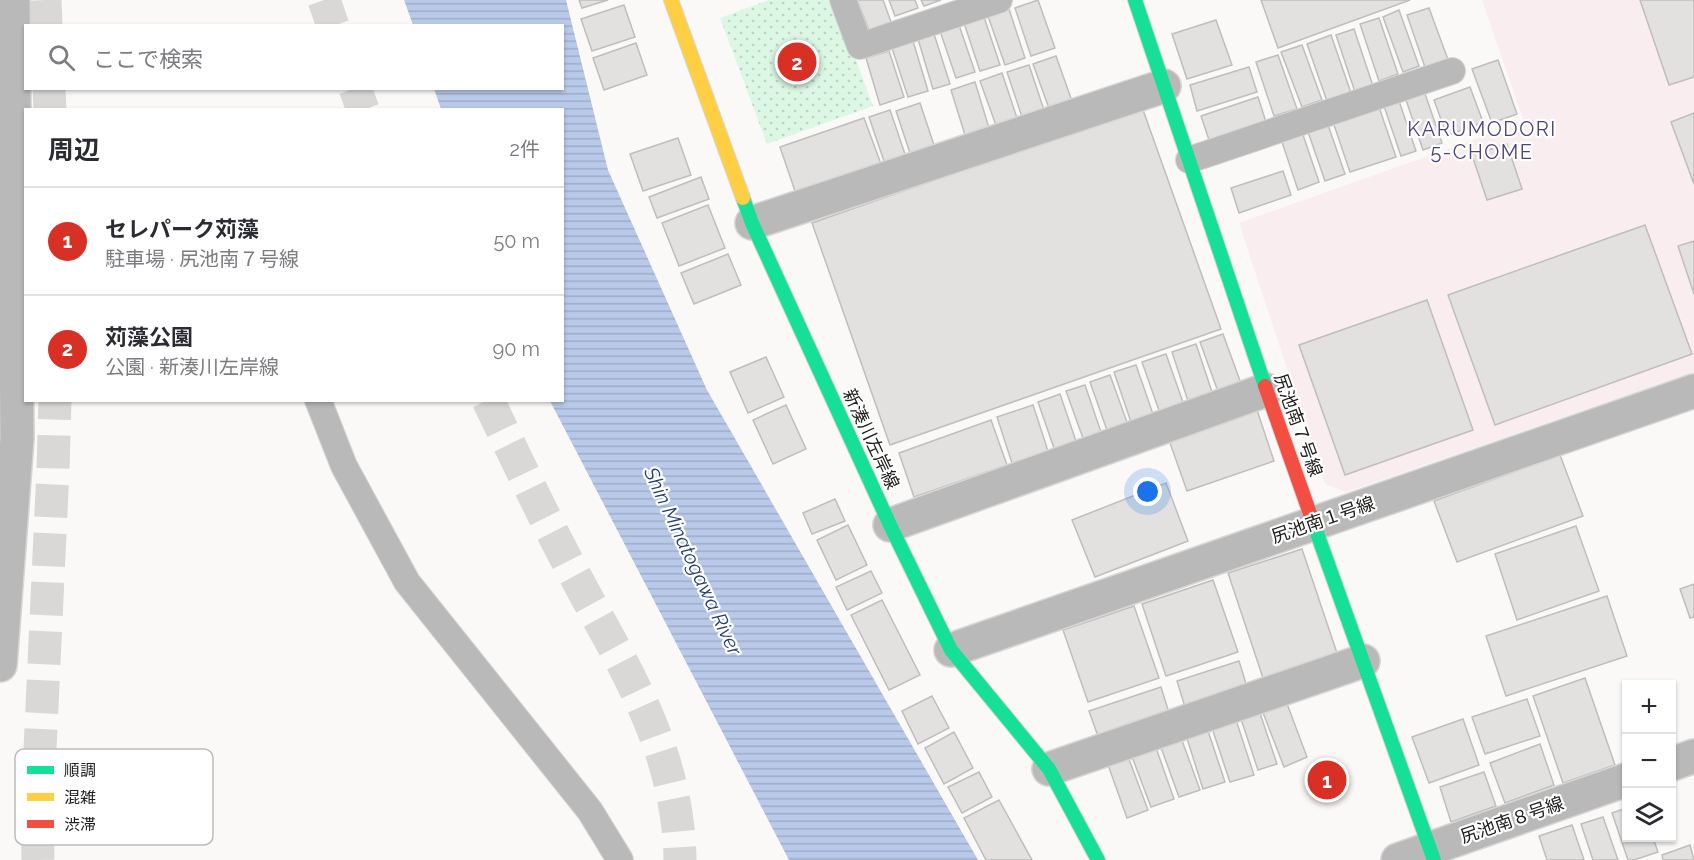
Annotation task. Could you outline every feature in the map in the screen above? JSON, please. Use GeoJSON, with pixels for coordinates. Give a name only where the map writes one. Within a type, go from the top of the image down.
{"type":"FeatureCollection","features":[{"type":"Feature","properties":{"kind":"street"},"geometry":{"type":"LineString","coordinates":[[0,664],[8,416],[13,0]]}},
{"type":"Feature","properties":{"kind":"street","name":"新湊川左岸線"},"geometry":{"type":"LineString","coordinates":[[671,0],[752,223],[890,525],[951,650],[1049,769],[1098,860]]}},
{"type":"Feature","properties":{"kind":"street","name":"尻池南７号線"},"geometry":{"type":"LineString","coordinates":[[1135,0],[1266,390],[1432,855]]}},
{"type":"Feature","properties":{"kind":"street"},"geometry":{"type":"LineString","coordinates":[[752,223],[1164,86]]}},
{"type":"Feature","properties":{"kind":"street"},"geometry":{"type":"LineString","coordinates":[[890,525],[1266,390]]}},
{"type":"Feature","properties":{"kind":"street","name":"尻池南１号線"},"geometry":{"type":"LineString","coordinates":[[951,650],[1694,391]]}},
{"type":"Feature","properties":{"kind":"street"},"geometry":{"type":"LineString","coordinates":[[1049,769],[1363,661]]}},
{"type":"Feature","properties":{"kind":"street"},"geometry":{"type":"LineString","coordinates":[[1676,762],[1694,756]]}},
{"type":"Feature","properties":{"kind":"street","name":"尻池南８号線"},"geometry":{"type":"LineString","coordinates":[[1398,860],[1432,855],[1622,782]]}},
{"type":"Feature","properties":{"kind":"lane"},"geometry":{"type":"LineString","coordinates":[[843,0],[860,46],[999,0]]}},
{"type":"Feature","properties":{"kind":"lane"},"geometry":{"type":"LineString","coordinates":[[1189,160],[1452,71]]}},
{"type":"Feature","properties":{"kind":"lane"},"geometry":{"type":"LineString","coordinates":[[319,402],[344,466],[407,582],[590,811],[621,860]]}},
{"type":"Feature","properties":{"kind":"shaded area"},"geometry":{"type":"Polygon","coordinates":[[[1482,0],[1694,0],[1694,372],[1346,492],[1325,484],[1239,223],[1524,122],[1482,0]]]}},
{"type":"Feature","properties":{"kind":"green space"},"geometry":{"type":"Polygon","coordinates":[[[769,0],[834,0],[873,106],[767,144],[720,18],[769,0]]]}},
{"type":"Feature","properties":{"kind":"water","name":"Shin Minatogawa River"},"geometry":{"type":"Polygon","coordinates":[[[404,0],[566,0],[608,170],[707,390],[978,860],[789,860],[551,402],[564,402],[564,108],[441,108],[434,90],[564,90],[564,24],[413,24],[404,0]]]}},
{"type":"Feature","properties":{"kind":"building"},"geometry":{"type":"Polygon","coordinates":[[[579,0],[608,0],[582,8],[579,0]]]}},
{"type":"Feature","properties":{"kind":"building"},"geometry":{"type":"Polygon","coordinates":[[[857,0],[883,0],[891,22],[869,30],[857,0]]]}},
{"type":"Feature","properties":{"kind":"building"},"geometry":{"type":"Polygon","coordinates":[[[889,0],[915,0],[918,8],[895,16],[889,0]]]}},
{"type":"Feature","properties":{"kind":"building"},"geometry":{"type":"Polygon","coordinates":[[[921,0],[941,0],[924,6],[921,0]]]}},
{"type":"Feature","properties":{"kind":"building"},"geometry":{"type":"Polygon","coordinates":[[[1038,0],[1055,48],[1031,56],[1015,8],[1038,0]]]}},
{"type":"Feature","properties":{"kind":"building"},"geometry":{"type":"Polygon","coordinates":[[[1261,0],[1410,0],[1278,48],[1261,0]]]}},
{"type":"Feature","properties":{"kind":"building"},"geometry":{"type":"Polygon","coordinates":[[[1640,0],[1694,0],[1694,77],[1669,85],[1640,0]]]}},
{"type":"Feature","properties":{"kind":"building"},"geometry":{"type":"Polygon","coordinates":[[[624,5],[635,37],[592,51],[581,19],[624,5]]]}},
{"type":"Feature","properties":{"kind":"building"},"geometry":{"type":"Polygon","coordinates":[[[1429,8],[1450,65],[1427,73],[1407,15],[1429,8]]]}},
{"type":"Feature","properties":{"kind":"building"},"geometry":{"type":"Polygon","coordinates":[[[1009,9],[1025,58],[1005,65],[988,16],[1009,9]]]}},
{"type":"Feature","properties":{"kind":"building"},"geometry":{"type":"Polygon","coordinates":[[[1399,10],[1419,66],[1403,72],[1383,17],[1399,10]]]}},
{"type":"Feature","properties":{"kind":"building"},"geometry":{"type":"Polygon","coordinates":[[[984,17],[1000,65],[980,71],[964,23],[984,17]]]}},
{"type":"Feature","properties":{"kind":"building"},"geometry":{"type":"Polygon","coordinates":[[[1379,18],[1398,74],[1379,81],[1360,24],[1379,18]]]}},
{"type":"Feature","properties":{"kind":"building"},"geometry":{"type":"Polygon","coordinates":[[[1216,20],[1232,65],[1187,79],[1172,34],[1216,20]]]}},
{"type":"Feature","properties":{"kind":"building"},"geometry":{"type":"Polygon","coordinates":[[[959,25],[975,72],[956,78],[940,31],[959,25]]]}},
{"type":"Feature","properties":{"kind":"building"},"geometry":{"type":"Polygon","coordinates":[[[1354,29],[1373,86],[1355,92],[1336,35],[1354,29]]]}},
{"type":"Feature","properties":{"kind":"building"},"geometry":{"type":"Polygon","coordinates":[[[934,34],[950,84],[933,89],[918,39],[934,34]]]}},
{"type":"Feature","properties":{"kind":"building"},"geometry":{"type":"Polygon","coordinates":[[[1331,35],[1351,93],[1327,101],[1307,44],[1331,35]]]}},
{"type":"Feature","properties":{"kind":"building"},"geometry":{"type":"Polygon","coordinates":[[[913,41],[928,91],[908,97],[892,48],[913,41]]]}},
{"type":"Feature","properties":{"kind":"building"},"geometry":{"type":"Polygon","coordinates":[[[636,43],[647,75],[604,90],[593,58],[636,43]]]}},
{"type":"Feature","properties":{"kind":"building"},"geometry":{"type":"Polygon","coordinates":[[[1302,45],[1322,100],[1302,107],[1281,52],[1302,45]]]}},
{"type":"Feature","properties":{"kind":"building"},"geometry":{"type":"Polygon","coordinates":[[[889,51],[904,97],[880,105],[866,58],[889,51]]]}},
{"type":"Feature","properties":{"kind":"building"},"geometry":{"type":"Polygon","coordinates":[[[1278,55],[1297,109],[1274,116],[1256,62],[1278,55]]]}},
{"type":"Feature","properties":{"kind":"building"},"geometry":{"type":"Polygon","coordinates":[[[1056,56],[1073,104],[1050,111],[1033,64],[1056,56]]]}},
{"type":"Feature","properties":{"kind":"building"},"geometry":{"type":"Polygon","coordinates":[[[1498,60],[1517,114],[1492,123],[1472,69],[1498,60]]]}},
{"type":"Feature","properties":{"kind":"building"},"geometry":{"type":"Polygon","coordinates":[[[1029,65],[1045,113],[1023,120],[1007,72],[1029,65]]]}},
{"type":"Feature","properties":{"kind":"building"},"geometry":{"type":"Polygon","coordinates":[[[1249,67],[1257,92],[1197,111],[1190,85],[1249,67]]]}},
{"type":"Feature","properties":{"kind":"building"},"geometry":{"type":"Polygon","coordinates":[[[1002,73],[1018,121],[997,128],[980,81],[1002,73]]]}},
{"type":"Feature","properties":{"kind":"building"},"geometry":{"type":"Polygon","coordinates":[[[975,82],[989,128],[965,135],[951,90],[975,82]]]}},
{"type":"Feature","properties":{"kind":"building"},"geometry":{"type":"Polygon","coordinates":[[[1470,87],[1483,122],[1447,136],[1434,100],[1470,87]]]}},
{"type":"Feature","properties":{"kind":"building"},"geometry":{"type":"Polygon","coordinates":[[[1424,91],[1442,143],[1423,150],[1405,97],[1424,91]]]}},
{"type":"Feature","properties":{"kind":"building"},"geometry":{"type":"Polygon","coordinates":[[[1258,97],[1266,122],[1209,140],[1201,116],[1258,97]]]}},
{"type":"Feature","properties":{"kind":"building"},"geometry":{"type":"Polygon","coordinates":[[[1398,98],[1416,151],[1401,156],[1383,103],[1398,98]]]}},
{"type":"Feature","properties":{"kind":"building"},"geometry":{"type":"Polygon","coordinates":[[[920,103],[935,148],[911,156],[896,111],[920,103]]]}},
{"type":"Feature","properties":{"kind":"building"},"geometry":{"type":"Polygon","coordinates":[[[1378,104],[1396,157],[1350,172],[1332,119],[1378,104]]]}},
{"type":"Feature","properties":{"kind":"building"},"geometry":{"type":"Polygon","coordinates":[[[1142,107],[1221,329],[890,445],[812,223],[1142,107]]]}},
{"type":"Feature","properties":{"kind":"building"},"geometry":{"type":"Polygon","coordinates":[[[890,110],[906,157],[885,164],[869,117],[890,110]]]}},
{"type":"Feature","properties":{"kind":"building"},"geometry":{"type":"Polygon","coordinates":[[[1694,113],[1694,184],[1671,122],[1694,113]]]}},
{"type":"Feature","properties":{"kind":"building"},"geometry":{"type":"Polygon","coordinates":[[[864,118],[881,164],[796,194],[780,147],[864,118]]]}},
{"type":"Feature","properties":{"kind":"building"},"geometry":{"type":"Polygon","coordinates":[[[1327,122],[1345,174],[1325,181],[1307,129],[1327,122]]]}},
{"type":"Feature","properties":{"kind":"building"},"geometry":{"type":"Polygon","coordinates":[[[1302,132],[1319,182],[1298,190],[1281,139],[1302,132]]]}},
{"type":"Feature","properties":{"kind":"building"},"geometry":{"type":"Polygon","coordinates":[[[678,138],[691,175],[643,191],[630,154],[678,138]]]}},
{"type":"Feature","properties":{"kind":"building"},"geometry":{"type":"Polygon","coordinates":[[[1507,144],[1522,189],[1487,200],[1472,155],[1507,144]]]}},
{"type":"Feature","properties":{"kind":"building"},"geometry":{"type":"Polygon","coordinates":[[[1283,171],[1291,195],[1239,213],[1231,188],[1283,171]]]}},
{"type":"Feature","properties":{"kind":"building"},"geometry":{"type":"Polygon","coordinates":[[[701,177],[709,199],[657,218],[649,197],[701,177]]]}},
{"type":"Feature","properties":{"kind":"building"},"geometry":{"type":"Polygon","coordinates":[[[708,205],[725,248],[679,266],[662,223],[708,205]]]}},
{"type":"Feature","properties":{"kind":"building"},"geometry":{"type":"Polygon","coordinates":[[[1645,225],[1692,354],[1495,425],[1448,295],[1645,225]]]}},
{"type":"Feature","properties":{"kind":"building"},"geometry":{"type":"Polygon","coordinates":[[[1694,241],[1694,294],[1678,246],[1694,241]]]}},
{"type":"Feature","properties":{"kind":"building"},"geometry":{"type":"Polygon","coordinates":[[[728,254],[741,285],[694,304],[681,273],[728,254]]]}},
{"type":"Feature","properties":{"kind":"building"},"geometry":{"type":"Polygon","coordinates":[[[1427,300],[1473,430],[1345,475],[1299,345],[1427,300]]]}},
{"type":"Feature","properties":{"kind":"building"},"geometry":{"type":"Polygon","coordinates":[[[1223,334],[1243,389],[1220,397],[1200,342],[1223,334]]]}},
{"type":"Feature","properties":{"kind":"building"},"geometry":{"type":"Polygon","coordinates":[[[1196,344],[1214,398],[1190,407],[1172,352],[1196,344]]]}},
{"type":"Feature","properties":{"kind":"building"},"geometry":{"type":"Polygon","coordinates":[[[1166,354],[1185,408],[1161,416],[1142,362],[1166,354]]]}},
{"type":"Feature","properties":{"kind":"building"},"geometry":{"type":"Polygon","coordinates":[[[766,357],[784,397],[748,413],[730,372],[766,357]]]}},
{"type":"Feature","properties":{"kind":"building"},"geometry":{"type":"Polygon","coordinates":[[[1136,365],[1154,417],[1132,425],[1114,372],[1136,365]]]}},
{"type":"Feature","properties":{"kind":"building"},"geometry":{"type":"Polygon","coordinates":[[[1110,375],[1128,425],[1108,433],[1090,382],[1110,375]]]}},
{"type":"Feature","properties":{"kind":"building"},"geometry":{"type":"Polygon","coordinates":[[[1085,385],[1102,435],[1084,441],[1066,391],[1085,385]]]}},
{"type":"Feature","properties":{"kind":"building"},"geometry":{"type":"Polygon","coordinates":[[[1060,394],[1077,444],[1055,451],[1038,402],[1060,394]]]}},
{"type":"Feature","properties":{"kind":"building"},"geometry":{"type":"Polygon","coordinates":[[[786,405],[806,449],[773,464],[753,420],[786,405]]]}},
{"type":"Feature","properties":{"kind":"building"},"geometry":{"type":"Polygon","coordinates":[[[1033,405],[1048,451],[1012,463],[997,417],[1033,405]]]}},
{"type":"Feature","properties":{"kind":"building"},"geometry":{"type":"Polygon","coordinates":[[[1257,410],[1274,461],[1187,491],[1169,440],[1257,410]]]}},
{"type":"Feature","properties":{"kind":"building"},"geometry":{"type":"Polygon","coordinates":[[[991,420],[1007,465],[914,497],[899,453],[991,420]]]}},
{"type":"Feature","properties":{"kind":"building"},"geometry":{"type":"Polygon","coordinates":[[[1560,455],[1583,516],[1457,562],[1434,501],[1560,455]]]}},
{"type":"Feature","properties":{"kind":"building"},"geometry":{"type":"Polygon","coordinates":[[[1166,483],[1188,541],[1095,577],[1072,520],[1166,483]]]}},
{"type":"Feature","properties":{"kind":"building"},"geometry":{"type":"Polygon","coordinates":[[[835,499],[845,521],[812,534],[803,513],[835,499]]]}},
{"type":"Feature","properties":{"kind":"building"},"geometry":{"type":"Polygon","coordinates":[[[848,525],[867,565],[836,580],[817,540],[848,525]]]}},
{"type":"Feature","properties":{"kind":"building"},"geometry":{"type":"Polygon","coordinates":[[[1576,526],[1599,591],[1517,620],[1495,554],[1576,526]]]}},
{"type":"Feature","properties":{"kind":"building"},"geometry":{"type":"Polygon","coordinates":[[[1302,549],[1338,656],[1264,681],[1228,573],[1302,549]]]}},
{"type":"Feature","properties":{"kind":"building"},"geometry":{"type":"Polygon","coordinates":[[[871,571],[882,593],[847,610],[836,587],[871,571]]]}},
{"type":"Feature","properties":{"kind":"building"},"geometry":{"type":"Polygon","coordinates":[[[1213,580],[1238,652],[1166,676],[1142,604],[1213,580]]]}},
{"type":"Feature","properties":{"kind":"building"},"geometry":{"type":"Polygon","coordinates":[[[1694,584],[1694,617],[1690,618],[1680,589],[1694,584]]]}},
{"type":"Feature","properties":{"kind":"building"},"geometry":{"type":"Polygon","coordinates":[[[1607,596],[1627,656],[1506,696],[1486,636],[1607,596]]]}},
{"type":"Feature","properties":{"kind":"building"},"geometry":{"type":"Polygon","coordinates":[[[882,600],[920,675],[889,690],[851,615],[882,600]]]}},
{"type":"Feature","properties":{"kind":"building"},"geometry":{"type":"Polygon","coordinates":[[[1134,606],[1159,678],[1088,702],[1063,630],[1134,606]]]}},
{"type":"Feature","properties":{"kind":"building"},"geometry":{"type":"Polygon","coordinates":[[[1239,661],[1248,690],[1186,710],[1177,681],[1239,661]]]}},
{"type":"Feature","properties":{"kind":"building"},"geometry":{"type":"Polygon","coordinates":[[[1585,678],[1615,765],[1563,783],[1533,696],[1585,678]]]}},
{"type":"Feature","properties":{"kind":"building"},"geometry":{"type":"Polygon","coordinates":[[[1161,687],[1170,716],[1099,739],[1089,711],[1161,687]]]}},
{"type":"Feature","properties":{"kind":"building"},"geometry":{"type":"Polygon","coordinates":[[[932,696],[949,728],[918,744],[902,711],[932,696]]]}},
{"type":"Feature","properties":{"kind":"building"},"geometry":{"type":"Polygon","coordinates":[[[1527,699],[1540,736],[1485,754],[1472,717],[1527,699]]]}},
{"type":"Feature","properties":{"kind":"building"},"geometry":{"type":"Polygon","coordinates":[[[1286,701],[1307,757],[1284,767],[1262,710],[1286,701]]]}},
{"type":"Feature","properties":{"kind":"building"},"geometry":{"type":"Polygon","coordinates":[[[1259,710],[1277,764],[1258,770],[1240,716],[1259,710]]]}},
{"type":"Feature","properties":{"kind":"building"},"geometry":{"type":"Polygon","coordinates":[[[1234,714],[1254,775],[1230,782],[1210,722],[1234,714]]]}},
{"type":"Feature","properties":{"kind":"building"},"geometry":{"type":"Polygon","coordinates":[[[1463,719],[1479,765],[1429,783],[1412,737],[1463,719]]]}},
{"type":"Feature","properties":{"kind":"building"},"geometry":{"type":"Polygon","coordinates":[[[1206,725],[1225,782],[1203,789],[1185,732],[1206,725]]]}},
{"type":"Feature","properties":{"kind":"building"},"geometry":{"type":"Polygon","coordinates":[[[954,732],[973,768],[944,784],[925,748],[954,732]]]}},
{"type":"Feature","properties":{"kind":"building"},"geometry":{"type":"Polygon","coordinates":[[[1180,735],[1200,790],[1179,797],[1159,742],[1180,735]]]}},
{"type":"Feature","properties":{"kind":"building"},"geometry":{"type":"Polygon","coordinates":[[[1540,744],[1554,785],[1505,803],[1490,763],[1540,744]]]}},
{"type":"Feature","properties":{"kind":"building"},"geometry":{"type":"Polygon","coordinates":[[[1155,745],[1174,799],[1151,807],[1131,754],[1155,745]]]}},
{"type":"Feature","properties":{"kind":"building"},"geometry":{"type":"Polygon","coordinates":[[[1127,754],[1148,810],[1127,818],[1107,762],[1127,754]]]}},
{"type":"Feature","properties":{"kind":"building"},"geometry":{"type":"Polygon","coordinates":[[[979,772],[992,797],[962,813],[948,787],[979,772]]]}},
{"type":"Feature","properties":{"kind":"building"},"geometry":{"type":"Polygon","coordinates":[[[1484,772],[1496,806],[1451,822],[1440,787],[1484,772]]]}},
{"type":"Feature","properties":{"kind":"building"},"geometry":{"type":"Polygon","coordinates":[[[999,800],[1032,860],[986,860],[964,818],[999,800]]]}},
{"type":"Feature","properties":{"kind":"building"},"geometry":{"type":"Polygon","coordinates":[[[1622,809],[1622,842],[1654,842],[1658,852],[1628,860],[1612,813],[1622,809]]]}},
{"type":"Feature","properties":{"kind":"building"},"geometry":{"type":"Polygon","coordinates":[[[1603,817],[1618,860],[1593,860],[1581,824],[1603,817]]]}},
{"type":"Feature","properties":{"kind":"building"},"geometry":{"type":"Polygon","coordinates":[[[1572,825],[1584,860],[1547,860],[1539,836],[1572,825]]]}},
{"type":"Feature","properties":{"kind":"building"},"geometry":{"type":"Polygon","coordinates":[[[1690,845],[1694,860],[1663,860],[1662,855],[1690,845]]]}},
{"type":"Feature","properties":{"kind":"tunnel"},"geometry":{"type":"LineString","coordinates":[[45,0],[46,24]]}},
{"type":"Feature","properties":{"kind":"tunnel"},"geometry":{"type":"LineString","coordinates":[[324,0],[332,24]]}},
{"type":"Feature","properties":{"kind":"tunnel"},"geometry":{"type":"LineString","coordinates":[[49,90],[50,108]]}},
{"type":"Feature","properties":{"kind":"tunnel"},"geometry":{"type":"LineString","coordinates":[[356,90],[362,108]]}},
{"type":"Feature","properties":{"kind":"tunnel"},"geometry":{"type":"LineString","coordinates":[[40,749],[55,402]]}},
{"type":"Feature","properties":{"kind":"tunnel"},"geometry":{"type":"LineString","coordinates":[[489,402],[551,530],[623,665],[652,726],[672,792],[680,860]]}},
{"type":"Feature","properties":{"kind":"tunnel"},"geometry":{"type":"LineString","coordinates":[[38,845],[38,860]]}},
{"type":"Feature","properties":{"kind":"traffic: fast"},"geometry":{"type":"LineString","coordinates":[[1135,0],[1265,386]]}},
{"type":"Feature","properties":{"kind":"traffic: fast"},"geometry":{"type":"LineString","coordinates":[[743,198],[752,223],[890,525],[951,650],[1049,769],[1098,860]]}},
{"type":"Feature","properties":{"kind":"traffic: fast"},"geometry":{"type":"LineString","coordinates":[[1313,522],[1434,860]]}},
{"type":"Feature","properties":{"kind":"traffic: slow"},"geometry":{"type":"LineString","coordinates":[[671,0],[743,198]]}},
{"type":"Feature","properties":{"kind":"traffic: jam"},"geometry":{"type":"LineString","coordinates":[[1265,386],[1313,522]]}},
{"type":"Feature","properties":{"kind":"place","name":"苅藻公園"},"geometry":{"type":"Point","coordinates":[797,62]}},
{"type":"Feature","properties":{"kind":"place","name":"セレパーク苅藻"},"geometry":{"type":"Point","coordinates":[1327,780]}},
{"type":"Feature","properties":{"kind":"district","name":"KARUMODORI 5-CHOME"},"geometry":{"type":"Point","coordinates":[1482,140]}}]}
